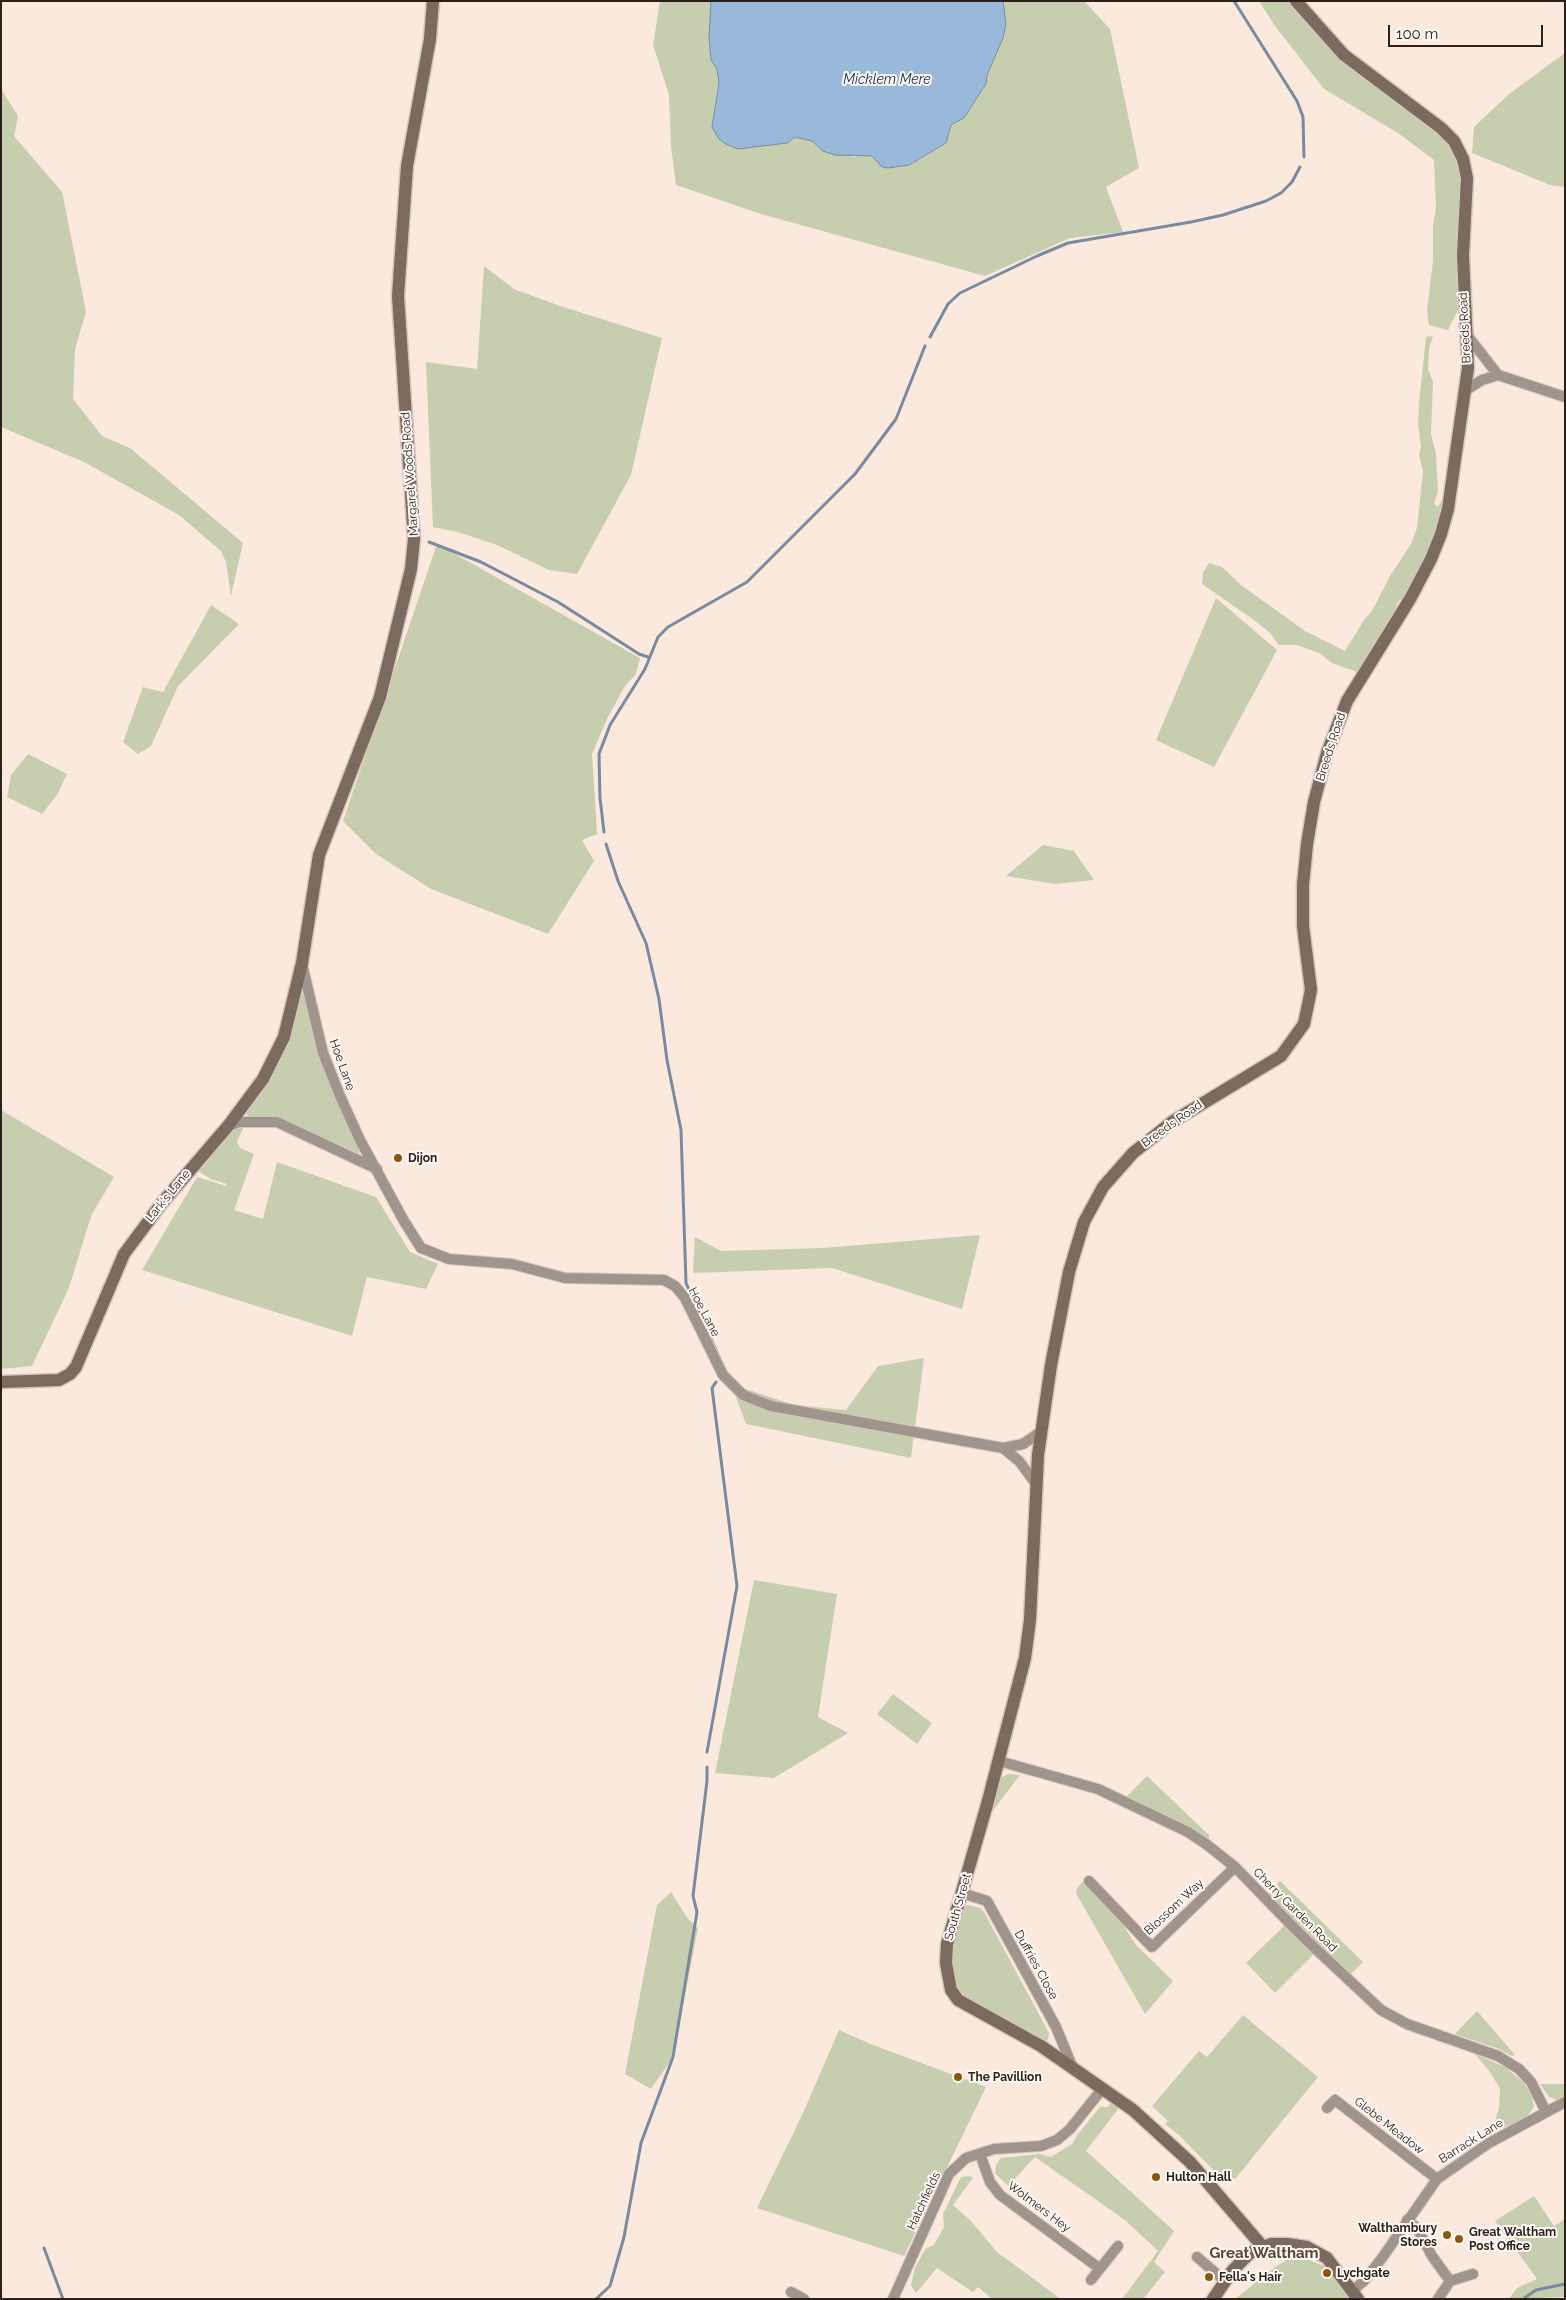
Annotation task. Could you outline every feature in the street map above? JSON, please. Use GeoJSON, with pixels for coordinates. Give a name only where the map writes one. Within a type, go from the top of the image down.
{"type":"FeatureCollection","features":[{"type":"Feature","properties":{"kind":"street","name":"Margaret Woods Road"},"geometry":{"type":"LineString","coordinates":[[302,963],[318,855],[380,697],[411,569],[414,539],[398,296],[408,166],[430,39],[433,1]]}},
{"type":"Feature","properties":{"kind":"street","name":"Breeds Road"},"geometry":{"type":"LineString","coordinates":[[1036,1484],[1051,1365],[1076,1246],[1084,1222],[1102,1187],[1133,1153],[1152,1137],[1209,1099],[1281,1056],[1304,1024],[1311,990],[1303,926],[1303,885],[1314,802],[1327,753],[1347,701],[1410,599],[1442,534],[1448,509],[1468,368],[1463,300],[1467,178],[1460,153],[1454,141],[1441,128],[1344,55],[1296,1]]}},
{"type":"Feature","properties":{"kind":"street"},"geometry":{"type":"LineString","coordinates":[[1467,335],[1498,375],[1565,397]]}},
{"type":"Feature","properties":{"kind":"street"},"geometry":{"type":"LineString","coordinates":[[1465,391],[1482,380],[1498,375]]}},
{"type":"Feature","properties":{"kind":"street","name":"Lark's Lane"},"geometry":{"type":"LineString","coordinates":[[1,1382],[59,1380],[70,1374],[124,1254],[162,1203],[228,1126],[263,1079],[281,1044],[302,963]]}},
{"type":"Feature","properties":{"kind":"street","name":"Hoe Lane"},"geometry":{"type":"LineString","coordinates":[[302,963],[323,1053],[360,1140],[412,1236],[421,1248],[449,1259],[512,1264],[565,1278],[587,1280],[653,1278],[664,1280],[675,1286],[685,1298],[723,1375],[743,1395],[771,1406],[1003,1448],[1023,1444],[1042,1431]]}},
{"type":"Feature","properties":{"kind":"street"},"geometry":{"type":"LineString","coordinates":[[228,1126],[239,1122],[277,1122],[377,1169]]}},
{"type":"Feature","properties":{"kind":"street"},"geometry":{"type":"LineString","coordinates":[[1003,1448],[1019,1461],[1036,1484]]}},
{"type":"Feature","properties":{"kind":"street","name":"South Street"},"geometry":{"type":"LineString","coordinates":[[1036,1484],[1028,1639],[1025,1658],[999,1761],[947,1944],[946,1963],[951,1990],[958,2000],[1041,2046],[1133,2110],[1190,2162],[1262,2246]]}},
{"type":"Feature","properties":{"kind":"street","name":"Cherry Garden Road"},"geometry":{"type":"LineString","coordinates":[[999,1761],[1098,1789],[1188,1832],[1235,1867],[1302,1936],[1382,2010],[1407,2024],[1498,2056],[1519,2069],[1530,2082],[1546,2112]]}},
{"type":"Feature","properties":{"kind":"street","name":"Blossom Way"},"geometry":{"type":"LineString","coordinates":[[1088,1881],[1152,1947],[1235,1867]]}},
{"type":"Feature","properties":{"kind":"street","name":"Duffries Close"},"geometry":{"type":"LineString","coordinates":[[962,1893],[987,1902],[1056,2027],[1072,2066]]}},
{"type":"Feature","properties":{"kind":"street","name":"Hatchfields"},"geometry":{"type":"LineString","coordinates":[[894,2298],[949,2174],[966,2158],[994,2149],[1041,2146],[1057,2140],[1070,2129],[1103,2088]]}},
{"type":"Feature","properties":{"kind":"street","name":"Glebe Meadow"},"geometry":{"type":"LineString","coordinates":[[1327,2108],[1335,2100],[1436,2179]]}},
{"type":"Feature","properties":{"kind":"street","name":"Barrack Lane"},"geometry":{"type":"LineString","coordinates":[[1355,2295],[1436,2179],[1489,2143],[1565,2102]]}},
{"type":"Feature","properties":{"kind":"street","name":"Wolmers Hey"},"geometry":{"type":"LineString","coordinates":[[980,2154],[990,2182],[1000,2196],[1100,2268]]}},
{"type":"Feature","properties":{"kind":"street"},"geometry":{"type":"LineString","coordinates":[[1407,2220],[1416,2228],[1432,2256],[1450,2281]]}},
{"type":"Feature","properties":{"kind":"street"},"geometry":{"type":"LineString","coordinates":[[1213,2299],[1225,2281],[1250,2253],[1262,2246],[1288,2244],[1307,2247],[1335,2265],[1355,2295]]}},
{"type":"Feature","properties":{"kind":"street"},"geometry":{"type":"LineString","coordinates":[[1091,2280],[1118,2246]]}},
{"type":"Feature","properties":{"kind":"street"},"geometry":{"type":"LineString","coordinates":[[1197,2257],[1225,2281]]}},
{"type":"Feature","properties":{"kind":"street"},"geometry":{"type":"LineString","coordinates":[[1438,2299],[1450,2281],[1473,2274]]}},
{"type":"Feature","properties":{"kind":"street"},"geometry":{"type":"LineString","coordinates":[[791,2292],[804,2299]]}},
{"type":"Feature","properties":{"kind":"green space"},"geometry":{"type":"Polygon","coordinates":[[[660,1],[711,1],[709,37],[711,60],[717,69],[719,83],[712,127],[738,149],[795,137],[812,141],[823,151],[855,157],[861,154],[872,156],[882,167],[909,165],[946,143],[951,125],[964,118],[986,85],[987,75],[1003,38],[1006,24],[1003,1],[1084,1],[1110,29],[1139,168],[1106,187],[1123,232],[1070,238],[985,276],[761,214],[676,185],[671,146],[669,95],[653,45],[660,1]]]}},
{"type":"Feature","properties":{"kind":"green space"},"geometry":{"type":"Polygon","coordinates":[[[1259,1],[1293,1],[1449,140],[1460,160],[1462,213],[1457,241],[1459,308],[1448,330],[1429,325],[1427,310],[1433,261],[1433,224],[1436,209],[1434,160],[1398,133],[1324,89],[1275,26],[1259,1]]]}},
{"type":"Feature","properties":{"kind":"green space"},"geometry":{"type":"Polygon","coordinates":[[[1565,53],[1565,187],[1550,185],[1472,153],[1474,127],[1509,94],[1565,53]]]}},
{"type":"Feature","properties":{"kind":"green space"},"geometry":{"type":"Polygon","coordinates":[[[1,89],[18,116],[14,136],[62,192],[86,312],[75,349],[73,399],[102,436],[130,448],[243,543],[231,596],[226,562],[221,551],[179,515],[84,462],[1,427],[1,89]]]}},
{"type":"Feature","properties":{"kind":"green space"},"geometry":{"type":"Polygon","coordinates":[[[484,266],[514,289],[560,306],[662,338],[631,475],[577,574],[549,570],[497,545],[458,532],[433,527],[426,362],[477,369],[484,266]]]}},
{"type":"Feature","properties":{"kind":"green space"},"geometry":{"type":"Polygon","coordinates":[[[1433,336],[1429,349],[1428,369],[1433,382],[1431,434],[1436,454],[1438,492],[1434,503],[1438,507],[1444,497],[1444,512],[1411,592],[1398,602],[1389,624],[1357,672],[1332,663],[1319,653],[1308,649],[1296,645],[1279,645],[1269,632],[1254,620],[1202,584],[1203,573],[1209,563],[1222,567],[1241,585],[1305,631],[1345,651],[1364,620],[1372,611],[1390,576],[1411,544],[1417,528],[1423,471],[1419,455],[1421,446],[1418,424],[1419,404],[1426,337],[1433,336]]]}},
{"type":"Feature","properties":{"kind":"green space"},"geometry":{"type":"Polygon","coordinates":[[[437,544],[640,658],[636,674],[625,686],[608,717],[592,754],[597,834],[582,840],[594,861],[548,934],[431,889],[376,854],[343,821],[437,544]]]}},
{"type":"Feature","properties":{"kind":"green space"},"geometry":{"type":"Polygon","coordinates":[[[1216,598],[1277,650],[1214,767],[1156,740],[1216,598]]]}},
{"type":"Feature","properties":{"kind":"green space"},"geometry":{"type":"Polygon","coordinates":[[[211,605],[239,624],[178,686],[151,746],[138,754],[123,742],[143,687],[163,692],[211,605]]]}},
{"type":"Feature","properties":{"kind":"green space"},"geometry":{"type":"Polygon","coordinates":[[[28,754],[67,774],[57,795],[42,814],[7,797],[11,775],[28,754]]]}},
{"type":"Feature","properties":{"kind":"green space"},"geometry":{"type":"Polygon","coordinates":[[[1043,845],[1074,851],[1094,880],[1055,884],[1006,876],[1043,845]]]}},
{"type":"Feature","properties":{"kind":"green space"},"geometry":{"type":"Polygon","coordinates":[[[301,994],[305,995],[345,1117],[360,1153],[354,1155],[314,1134],[249,1119],[246,1112],[301,994]]]}},
{"type":"Feature","properties":{"kind":"green space"},"geometry":{"type":"Polygon","coordinates":[[[1,1110],[114,1177],[91,1216],[69,1288],[32,1366],[1,1369],[1,1110]]]}},
{"type":"Feature","properties":{"kind":"green space"},"geometry":{"type":"Polygon","coordinates":[[[244,1127],[237,1141],[240,1148],[254,1154],[234,1210],[263,1219],[277,1162],[376,1197],[410,1252],[438,1264],[426,1289],[367,1277],[352,1336],[142,1270],[197,1177],[226,1186],[227,1184],[211,1179],[198,1171],[233,1130],[244,1127]]]}},
{"type":"Feature","properties":{"kind":"green space"},"geometry":{"type":"Polygon","coordinates":[[[980,1235],[962,1309],[832,1268],[693,1273],[695,1237],[721,1251],[823,1248],[980,1235]]]}},
{"type":"Feature","properties":{"kind":"green space"},"geometry":{"type":"Polygon","coordinates":[[[924,1358],[911,1458],[746,1424],[731,1384],[794,1405],[846,1410],[878,1366],[924,1358]]]}},
{"type":"Feature","properties":{"kind":"green space"},"geometry":{"type":"Polygon","coordinates":[[[754,1580],[837,1594],[818,1717],[848,1733],[774,1778],[715,1773],[754,1580]]]}},
{"type":"Feature","properties":{"kind":"green space"},"geometry":{"type":"Polygon","coordinates":[[[893,1694],[932,1723],[917,1744],[877,1714],[893,1694]]]}},
{"type":"Feature","properties":{"kind":"green space"},"geometry":{"type":"Polygon","coordinates":[[[1008,1774],[1020,1775],[985,1821],[998,1780],[1008,1774]]]}},
{"type":"Feature","properties":{"kind":"green space"},"geometry":{"type":"Polygon","coordinates":[[[1147,1776],[1210,1836],[1207,1840],[1127,1796],[1147,1776]]]}},
{"type":"Feature","properties":{"kind":"green space"},"geometry":{"type":"Polygon","coordinates":[[[1084,1880],[1123,1925],[1136,1945],[1173,1981],[1145,2014],[1077,1895],[1076,1890],[1084,1880]]]}},
{"type":"Feature","properties":{"kind":"green space"},"geometry":{"type":"Polygon","coordinates":[[[1280,1881],[1363,1962],[1350,1975],[1267,1895],[1280,1881]]]}},
{"type":"Feature","properties":{"kind":"green space"},"geometry":{"type":"Polygon","coordinates":[[[671,1892],[688,1919],[698,1928],[673,2057],[651,2089],[625,2074],[657,1905],[671,1892]]]}},
{"type":"Feature","properties":{"kind":"green space"},"geometry":{"type":"Polygon","coordinates":[[[968,1905],[980,1908],[984,1912],[1049,2033],[1048,2040],[1039,2043],[965,2001],[956,1987],[949,1966],[957,1915],[962,1908],[968,1905]]]}},
{"type":"Feature","properties":{"kind":"green space"},"geometry":{"type":"Polygon","coordinates":[[[1285,1925],[1316,1952],[1275,1993],[1246,1963],[1285,1925]]]}},
{"type":"Feature","properties":{"kind":"green space"},"geometry":{"type":"Polygon","coordinates":[[[1477,2011],[1515,2055],[1512,2056],[1499,2049],[1455,2034],[1477,2011]]]}},
{"type":"Feature","properties":{"kind":"green space"},"geometry":{"type":"Polygon","coordinates":[[[1243,2015],[1318,2077],[1236,2178],[1226,2183],[1180,2136],[1165,2124],[1168,2121],[1152,2106],[1199,2051],[1207,2057],[1243,2015]]]}},
{"type":"Feature","properties":{"kind":"green space"},"geometry":{"type":"Polygon","coordinates":[[[839,2030],[873,2045],[986,2087],[904,2256],[757,2208],[803,2113],[839,2030]]]}},
{"type":"Feature","properties":{"kind":"green space"},"geometry":{"type":"Polygon","coordinates":[[[1475,2054],[1505,2067],[1524,2083],[1532,2097],[1534,2107],[1526,2118],[1489,2134],[1493,2128],[1499,2108],[1500,2089],[1490,2072],[1475,2054]]]}},
{"type":"Feature","properties":{"kind":"green space"},"geometry":{"type":"Polygon","coordinates":[[[1540,2084],[1565,2084],[1565,2096],[1557,2100],[1549,2097],[1540,2084]]]}},
{"type":"Feature","properties":{"kind":"green space"},"geometry":{"type":"Polygon","coordinates":[[[1114,2098],[1122,2104],[1086,2151],[1174,2231],[1154,2262],[1165,2272],[1143,2299],[1122,2299],[1158,2251],[1125,2220],[1035,2157],[1008,2186],[995,2173],[996,2165],[1001,2158],[1039,2154],[1051,2157],[1072,2144],[1100,2107],[1108,2107],[1114,2098]]]}},
{"type":"Feature","properties":{"kind":"green space"},"geometry":{"type":"Polygon","coordinates":[[[970,2176],[973,2178],[953,2205],[971,2221],[997,2252],[1061,2299],[992,2299],[978,2287],[973,2292],[937,2268],[916,2293],[911,2285],[915,2268],[925,2249],[934,2245],[944,2227],[943,2214],[961,2177],[970,2176]]]}},
{"type":"Feature","properties":{"kind":"green space"},"geometry":{"type":"Polygon","coordinates":[[[1534,2196],[1554,2226],[1565,2219],[1565,2297],[1509,2299],[1517,2288],[1537,2279],[1495,2221],[1534,2196]]]}},
{"type":"Feature","properties":{"kind":"green space"},"geometry":{"type":"Polygon","coordinates":[[[1290,2258],[1309,2260],[1324,2266],[1357,2299],[1235,2299],[1275,2267],[1290,2258]]]}},
{"type":"Feature","properties":{"kind":"water","name":"Micklem Mere"},"geometry":{"type":"Polygon","coordinates":[[[711,1],[1003,1],[1006,24],[1003,38],[987,75],[986,84],[964,118],[951,125],[946,143],[909,165],[888,168],[882,167],[872,156],[835,155],[823,151],[812,141],[795,137],[787,143],[738,149],[719,139],[712,127],[719,83],[717,69],[711,60],[709,37],[711,1]]]}},
{"type":"Feature","properties":{"kind":"waterway"},"geometry":{"type":"LineString","coordinates":[[1234,1],[1297,101],[1303,117],[1304,157]]}},
{"type":"Feature","properties":{"kind":"waterway"},"geometry":{"type":"LineString","coordinates":[[930,337],[948,304],[960,293],[1037,256],[1068,243],[1191,222],[1223,215],[1266,201],[1281,193],[1292,182],[1300,167]]}},
{"type":"Feature","properties":{"kind":"waterway"},"geometry":{"type":"LineString","coordinates":[[604,832],[600,798],[599,754],[610,725],[645,669],[658,637],[668,627],[747,582],[855,474],[896,419],[925,346]]}},
{"type":"Feature","properties":{"kind":"waterway"},"geometry":{"type":"LineString","coordinates":[[429,542],[481,562],[558,602],[639,654],[648,657]]}},
{"type":"Feature","properties":{"kind":"waterway"},"geometry":{"type":"LineString","coordinates":[[606,844],[618,881],[646,943],[659,999],[667,1060],[681,1130],[686,1283],[720,1359]]}},
{"type":"Feature","properties":{"kind":"waterway"},"geometry":{"type":"LineString","coordinates":[[707,1752],[737,1586],[712,1388],[716,1382]]}},
{"type":"Feature","properties":{"kind":"waterway"},"geometry":{"type":"LineString","coordinates":[[596,2299],[610,2286],[624,2237],[641,2143],[673,2057],[697,1912],[693,1896],[707,1781],[707,1767]]}},
{"type":"Feature","properties":{"kind":"waterway"},"geometry":{"type":"LineString","coordinates":[[44,2248],[63,2299]]}},
{"type":"Feature","properties":{"kind":"waterway"},"geometry":{"type":"LineString","coordinates":[[1523,2299],[1536,2290],[1565,2284]]}},
{"type":"Feature","properties":{"kind":"place","name":"Dijon"},"geometry":{"type":"Point","coordinates":[398,1158]}},
{"type":"Feature","properties":{"kind":"place","name":"The Pavillion"},"geometry":{"type":"Point","coordinates":[958,2077]}},
{"type":"Feature","properties":{"kind":"place","name":"Hulton Hall"},"geometry":{"type":"Point","coordinates":[1156,2177]}},
{"type":"Feature","properties":{"kind":"place","name":"Walthambury Stores"},"geometry":{"type":"Point","coordinates":[1447,2235]}},
{"type":"Feature","properties":{"kind":"place","name":"Great Waltham Post Office"},"geometry":{"type":"Point","coordinates":[1459,2239]}},
{"type":"Feature","properties":{"kind":"place","name":"Lychgate"},"geometry":{"type":"Point","coordinates":[1327,2273]}},
{"type":"Feature","properties":{"kind":"place","name":"Fella's Hair"},"geometry":{"type":"Point","coordinates":[1209,2277]}},
{"type":"Feature","properties":{"kind":"district","name":"Great Waltham"},"geometry":{"type":"Point","coordinates":[1264,2253]}}]}
